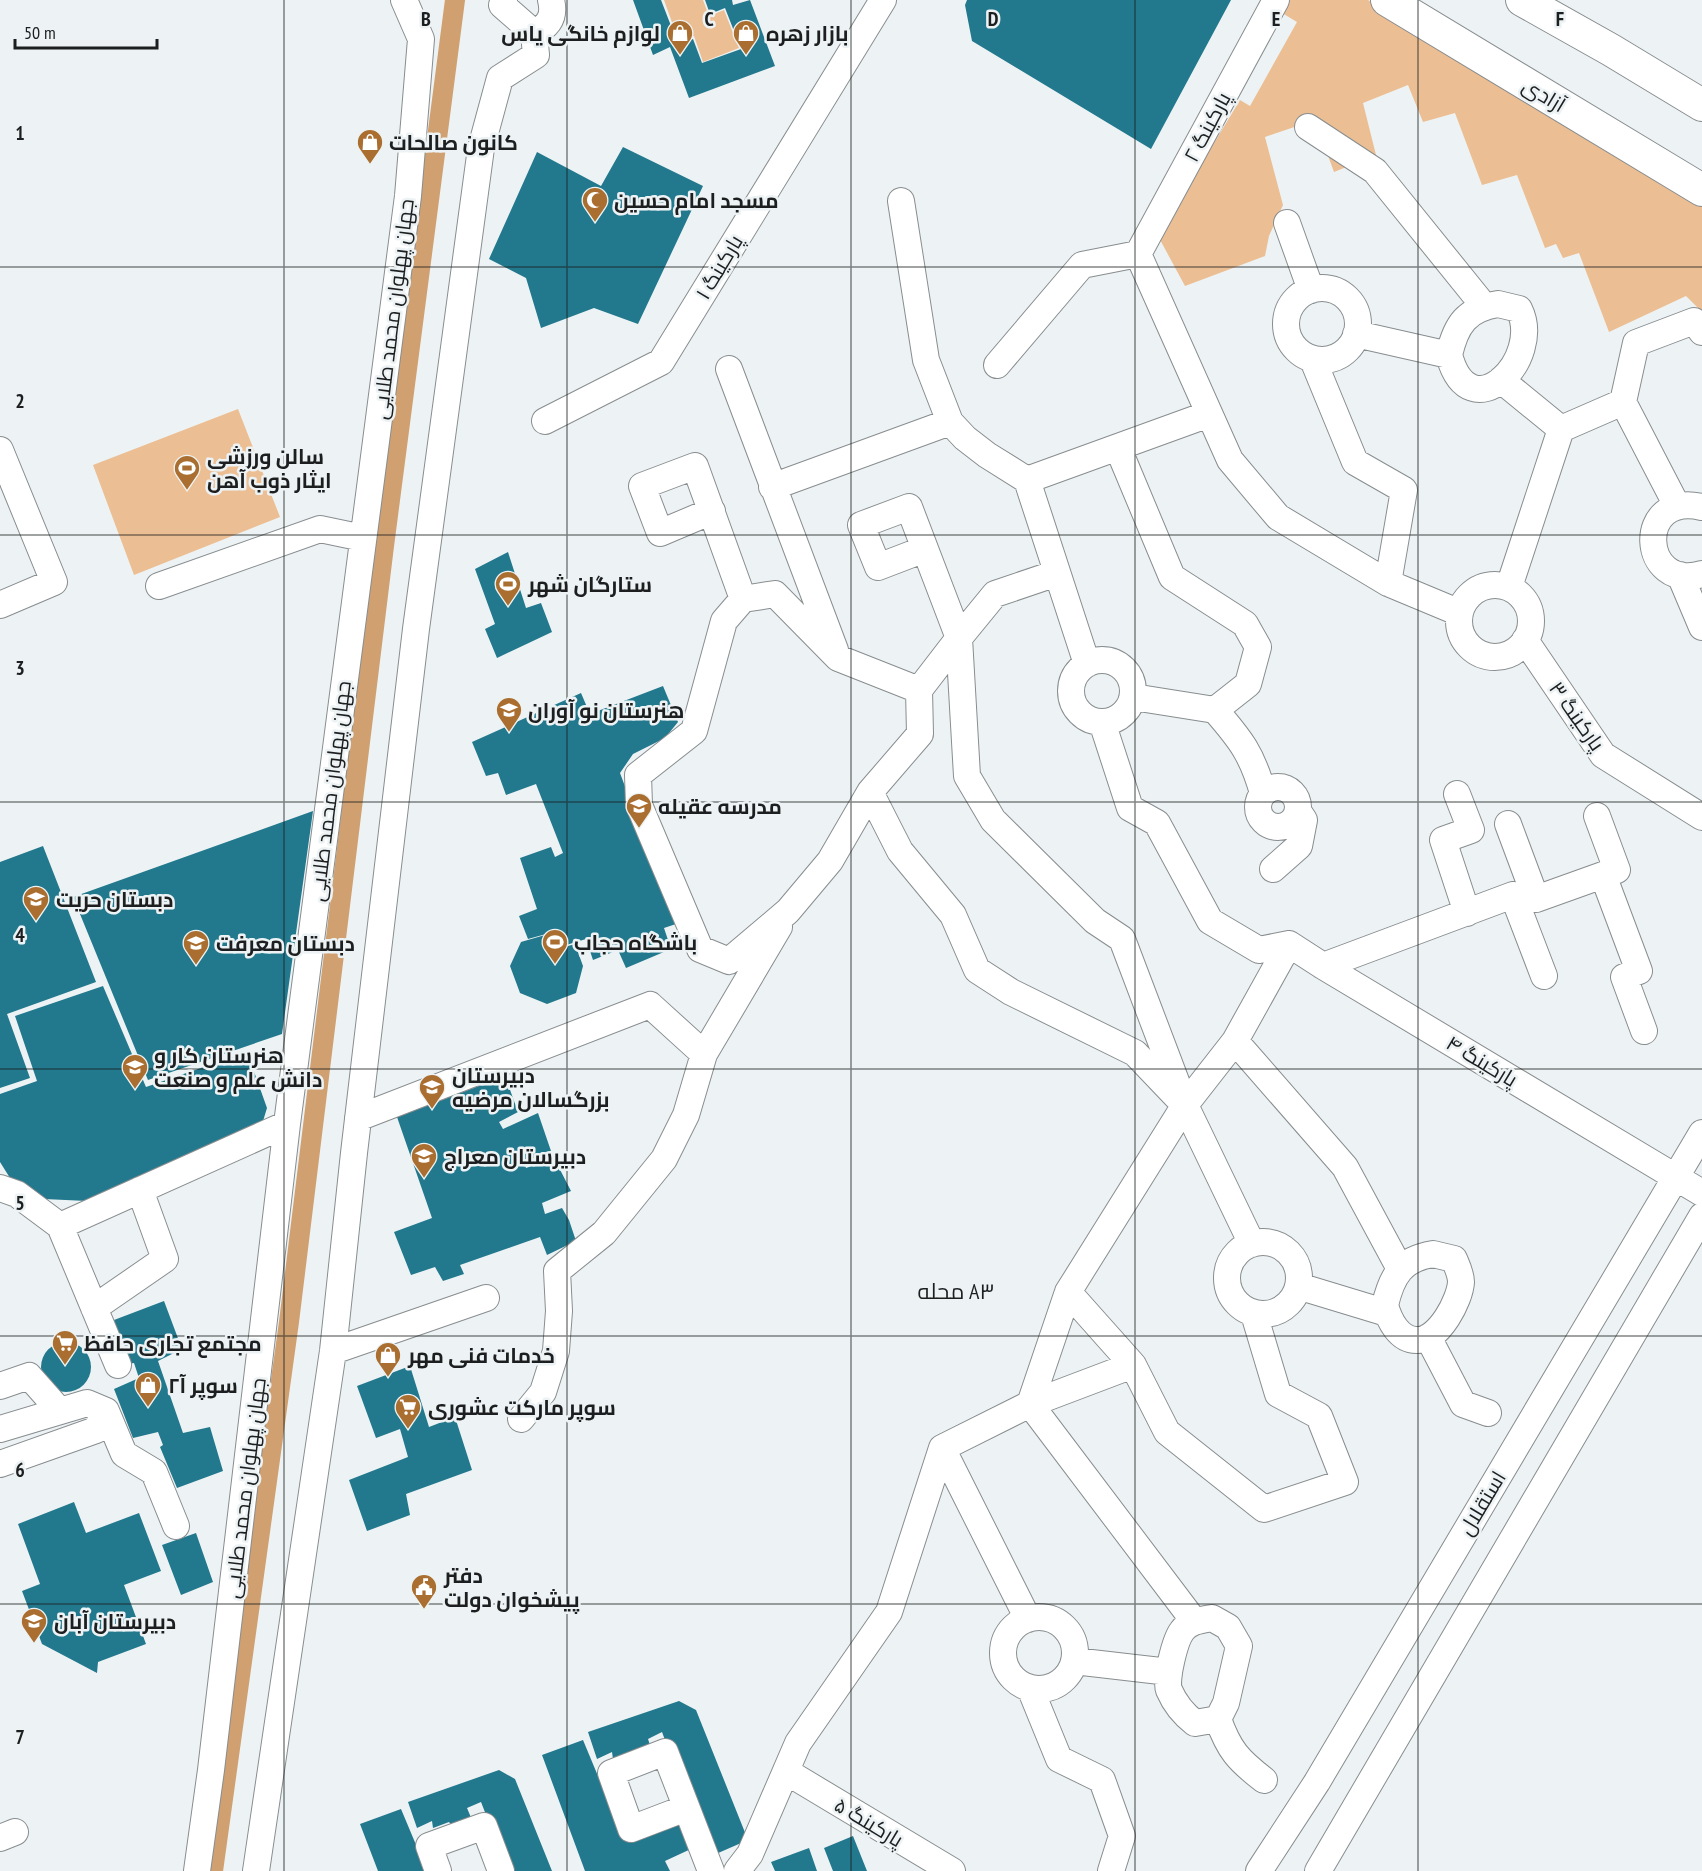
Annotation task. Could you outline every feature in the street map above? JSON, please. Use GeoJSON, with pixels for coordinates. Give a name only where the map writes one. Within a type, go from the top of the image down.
{"type":"FeatureCollection","features":[{"type":"Feature","properties":{"kind":"main road","name":"آزادی"},"geometry":{"type":"LineString","coordinates":[[1387,0],[1702,190]]}},
{"type":"Feature","properties":{"kind":"main road"},"geometry":{"type":"LineString","coordinates":[[1522,0],[1702,105]]}},
{"type":"Feature","properties":{"kind":"street","name":"جهان پهلوان محمد طلایی"},"geometry":{"type":"LineString","coordinates":[[196,1871],[212,1770],[286,1124],[408,196],[421,39],[404,0]]}},
{"type":"Feature","properties":{"kind":"street"},"geometry":{"type":"LineString","coordinates":[[256,1871],[333,1351],[416,629],[481,148],[500,78],[536,55],[534,33],[502,5],[504,0]]}},
{"type":"Feature","properties":{"kind":"street"},"geometry":{"type":"LineString","coordinates":[[534,33],[548,23],[552,15],[551,0]]}},
{"type":"Feature","properties":{"kind":"street","name":"پارکینگ ۱"},"geometry":{"type":"LineString","coordinates":[[545,422],[661,362],[883,0]]}},
{"type":"Feature","properties":{"kind":"street","name":"پارکینگ ۲"},"geometry":{"type":"LineString","coordinates":[[1138,254],[1276,0]]}},
{"type":"Feature","properties":{"kind":"street"},"geometry":{"type":"LineString","coordinates":[[1308,127],[1375,171],[1484,306]]}},
{"type":"Feature","properties":{"kind":"street"},"geometry":{"type":"LineString","coordinates":[[901,201],[926,360],[950,422],[965,438],[1027,480],[1087,664]]}},
{"type":"Feature","properties":{"kind":"street"},"geometry":{"type":"LineString","coordinates":[[1287,223],[1311,290]]}},
{"type":"Feature","properties":{"kind":"street"},"geometry":{"type":"LineString","coordinates":[[997,365],[1082,265],[1138,254],[1230,460],[1278,517],[1388,583],[1460,613]]}},
{"type":"Feature","properties":{"kind":"street"},"geometry":{"type":"LineString","coordinates":[[1329,289],[1345,297],[1353,306],[1357,317],[1356,334],[1347,351],[1337,357],[1313,360],[1302,355],[1288,337],[1287,314],[1292,303],[1300,295],[1311,290],[1329,289]]}},
{"type":"Feature","properties":{"kind":"street"},"geometry":{"type":"LineString","coordinates":[[1498,304],[1519,309],[1526,330],[1518,358],[1501,380],[1493,387],[1483,390],[1470,387],[1455,371],[1449,355],[1464,319],[1473,310],[1484,306],[1498,304]]}},
{"type":"Feature","properties":{"kind":"street"},"geometry":{"type":"LineString","coordinates":[[1702,332],[1694,321],[1636,343],[1623,402],[1690,506],[1666,512],[1658,521],[1653,532],[1653,545],[1661,564],[1670,571],[1691,574],[1702,627]]}},
{"type":"Feature","properties":{"kind":"street"},"geometry":{"type":"LineString","coordinates":[[1356,334],[1449,355]]}},
{"type":"Feature","properties":{"kind":"street"},"geometry":{"type":"LineString","coordinates":[[1313,360],[1355,462],[1404,490],[1388,583]]}},
{"type":"Feature","properties":{"kind":"street"},"geometry":{"type":"LineString","coordinates":[[729,369],[838,658]]}},
{"type":"Feature","properties":{"kind":"street"},"geometry":{"type":"LineString","coordinates":[[1501,380],[1561,429]]}},
{"type":"Feature","properties":{"kind":"street"},"geometry":{"type":"LineString","coordinates":[[1509,587],[1561,429],[1623,402]]}},
{"type":"Feature","properties":{"kind":"street"},"geometry":{"type":"LineString","coordinates":[[1027,480],[1209,414]]}},
{"type":"Feature","properties":{"kind":"street"},"geometry":{"type":"LineString","coordinates":[[772,487],[950,422]]}},
{"type":"Feature","properties":{"kind":"street"},"geometry":{"type":"LineString","coordinates":[[1118,448],[1173,577],[1245,624],[1258,647],[1248,684],[1215,710]]}},
{"type":"Feature","properties":{"kind":"street"},"geometry":{"type":"LineString","coordinates":[[0,450],[54,582],[0,605]]}},
{"type":"Feature","properties":{"kind":"street"},"geometry":{"type":"LineString","coordinates":[[712,511],[743,599]]}},
{"type":"Feature","properties":{"kind":"street"},"geometry":{"type":"LineString","coordinates":[[159,585],[320,528],[363,538]]}},
{"type":"Feature","properties":{"kind":"street"},"geometry":{"type":"LineString","coordinates":[[925,549],[959,638],[967,776],[993,820],[1095,921],[1122,939],[1185,1106],[1252,1244]]}},
{"type":"Feature","properties":{"kind":"street"},"geometry":{"type":"LineString","coordinates":[[521,1419],[543,1392],[556,1351],[559,1311],[557,1271],[604,1233],[664,1159],[686,1115],[704,1054],[788,911],[830,861],[870,792],[920,734],[919,690],[995,594],[1057,573]]}},
{"type":"Feature","properties":{"kind":"street"},"geometry":{"type":"LineString","coordinates":[[1484,586],[1509,587],[1523,599],[1531,616],[1526,640],[1508,655],[1497,657],[1477,652],[1468,645],[1459,626],[1464,602],[1473,592],[1484,586]]}},
{"type":"Feature","properties":{"kind":"street"},"geometry":{"type":"LineString","coordinates":[[788,911],[729,961],[700,949],[639,805],[638,775],[694,731],[724,621],[743,599],[774,594],[838,658],[919,690]]}},
{"type":"Feature","properties":{"kind":"street","name":"پارکینگ ۳"},"geometry":{"type":"LineString","coordinates":[[1526,640],[1603,755],[1702,817]]}},
{"type":"Feature","properties":{"kind":"street"},"geometry":{"type":"LineString","coordinates":[[1106,660],[1124,669],[1130,677],[1133,687],[1132,698],[1129,707],[1113,720],[1102,722],[1092,720],[1076,707],[1072,688],[1074,679],[1087,664],[1106,660]]}},
{"type":"Feature","properties":{"kind":"street"},"geometry":{"type":"LineString","coordinates":[[1132,698],[1215,710],[1241,739],[1256,768],[1263,793],[1274,787],[1287,789],[1296,798],[1298,811],[1304,820],[1299,846],[1273,870]]}},
{"type":"Feature","properties":{"kind":"street"},"geometry":{"type":"LineString","coordinates":[[1102,722],[1130,808],[1157,823],[1210,921],[1259,950],[1289,944]]}},
{"type":"Feature","properties":{"kind":"street"},"geometry":{"type":"LineString","coordinates":[[870,792],[900,851],[953,915],[977,970],[1011,992],[1135,1053],[1185,1106]]}},
{"type":"Feature","properties":{"kind":"street"},"geometry":{"type":"LineString","coordinates":[[1457,794],[1471,830],[1443,840],[1467,913]]}},
{"type":"Feature","properties":{"kind":"street"},"geometry":{"type":"LineString","coordinates":[[1323,966],[1467,913],[1617,870],[1597,816]]}},
{"type":"Feature","properties":{"kind":"street"},"geometry":{"type":"LineString","coordinates":[[1508,824],[1544,976]]}},
{"type":"Feature","properties":{"kind":"street"},"geometry":{"type":"LineString","coordinates":[[1603,875],[1639,971],[1624,977],[1644,1031]]}},
{"type":"Feature","properties":{"kind":"street"},"geometry":{"type":"LineString","coordinates":[[1030,1404],[1068,1292],[1185,1106],[1235,1041],[1289,944]]}},
{"type":"Feature","properties":{"kind":"street","name":"پارکینگ ۴"},"geometry":{"type":"LineString","coordinates":[[1289,944],[1702,1193]]}},
{"type":"Feature","properties":{"kind":"street"},"geometry":{"type":"LineString","coordinates":[[358,1118],[650,1005],[704,1054]]}},
{"type":"Feature","properties":{"kind":"street"},"geometry":{"type":"LineString","coordinates":[[1235,1041],[1345,1167],[1400,1269]]}},
{"type":"Feature","properties":{"kind":"street"},"geometry":{"type":"LineString","coordinates":[[60,1226],[286,1124]]}},
{"type":"Feature","properties":{"kind":"street","name":"استقلال"},"geometry":{"type":"LineString","coordinates":[[1259,1871],[1317,1782],[1702,1133]]}},
{"type":"Feature","properties":{"kind":"street"},"geometry":{"type":"LineString","coordinates":[[0,1188],[17,1194],[60,1226],[118,1365]]}},
{"type":"Feature","properties":{"kind":"street"},"geometry":{"type":"LineString","coordinates":[[94,1308],[165,1259],[140,1190]]}},
{"type":"Feature","properties":{"kind":"street"},"geometry":{"type":"LineString","coordinates":[[1318,1871],[1702,1216]]}},
{"type":"Feature","properties":{"kind":"street"},"geometry":{"type":"LineString","coordinates":[[1264,1242],[1276,1245],[1287,1252],[1295,1262],[1299,1274],[1298,1286],[1293,1298],[1285,1307],[1276,1312],[1254,1314],[1244,1310],[1236,1303],[1227,1283],[1228,1271],[1232,1259],[1240,1250],[1252,1244],[1264,1242]]}},
{"type":"Feature","properties":{"kind":"street"},"geometry":{"type":"LineString","coordinates":[[1433,1254],[1454,1259],[1458,1268],[1461,1280],[1454,1308],[1428,1337],[1419,1340],[1406,1337],[1390,1321],[1385,1305],[1400,1269],[1419,1256],[1433,1254]]}},
{"type":"Feature","properties":{"kind":"street"},"geometry":{"type":"LineString","coordinates":[[1298,1286],[1387,1313]]}},
{"type":"Feature","properties":{"kind":"street"},"geometry":{"type":"LineString","coordinates":[[1068,1292],[1133,1365],[1167,1431],[1264,1509],[1345,1482],[1319,1416],[1278,1394],[1254,1314]]}},
{"type":"Feature","properties":{"kind":"street"},"geometry":{"type":"LineString","coordinates":[[333,1351],[486,1298]]}},
{"type":"Feature","properties":{"kind":"street"},"geometry":{"type":"LineString","coordinates":[[1428,1337],[1463,1404],[1488,1413]]}},
{"type":"Feature","properties":{"kind":"street"},"geometry":{"type":"LineString","coordinates":[[737,1871],[750,1854],[798,1743],[889,1612],[942,1448],[1030,1404],[1133,1365]]}},
{"type":"Feature","properties":{"kind":"street"},"geometry":{"type":"LineString","coordinates":[[0,1386],[29,1376],[60,1411]]}},
{"type":"Feature","properties":{"kind":"street"},"geometry":{"type":"LineString","coordinates":[[0,1429],[87,1403],[106,1411],[124,1454],[154,1472],[176,1526]]}},
{"type":"Feature","properties":{"kind":"street"},"geometry":{"type":"LineString","coordinates":[[1030,1404],[1194,1622]]}},
{"type":"Feature","properties":{"kind":"street"},"geometry":{"type":"LineString","coordinates":[[0,1464],[96,1430],[106,1411]]}},
{"type":"Feature","properties":{"kind":"street"},"geometry":{"type":"LineString","coordinates":[[942,1448],[1028,1619]]}},
{"type":"Feature","properties":{"kind":"street"},"geometry":{"type":"LineString","coordinates":[[1047,1618],[1063,1627],[1071,1636],[1075,1648],[1074,1661],[1070,1672],[1063,1680],[1042,1689],[1030,1688],[1020,1684],[1011,1676],[1005,1666],[1003,1654],[1010,1632],[1018,1624],[1028,1619],[1047,1618]]}},
{"type":"Feature","properties":{"kind":"street"},"geometry":{"type":"LineString","coordinates":[[1218,1719],[1195,1723],[1182,1712],[1167,1688],[1174,1647],[1182,1630],[1194,1622],[1212,1618],[1228,1627],[1239,1647],[1226,1703],[1218,1719],[1225,1741],[1242,1763],[1264,1780]]}},
{"type":"Feature","properties":{"kind":"street"},"geometry":{"type":"LineString","coordinates":[[1074,1661],[1169,1672]]}},
{"type":"Feature","properties":{"kind":"street"},"geometry":{"type":"LineString","coordinates":[[1030,1688],[1059,1759],[1102,1780],[1122,1836],[1111,1871]]}},
{"type":"Feature","properties":{"kind":"street","name":"پارکینگ ۵"},"geometry":{"type":"LineString","coordinates":[[787,1772],[952,1871]]}},
{"type":"Feature","properties":{"kind":"street"},"geometry":{"type":"LineString","coordinates":[[686,1808],[711,1871]]}},
{"type":"Feature","properties":{"kind":"street"},"geometry":{"type":"LineString","coordinates":[[438,1871],[429,1846],[484,1826],[501,1871]]}},
{"type":"Feature","properties":{"kind":"shaded area"},"geometry":{"type":"Polygon","coordinates":[[[664,0],[703,0],[709,16],[724,10],[739,48],[703,62],[694,36],[679,42],[664,0]]]}},
{"type":"Feature","properties":{"kind":"shaded area"},"geometry":{"type":"Polygon","coordinates":[[[1283,0],[1368,0],[1702,200],[1702,312],[1686,296],[1609,332],[1579,253],[1563,258],[1556,244],[1545,248],[1517,175],[1482,185],[1455,113],[1423,122],[1408,85],[1363,103],[1376,155],[1334,172],[1315,120],[1265,137],[1283,205],[1269,236],[1265,256],[1185,286],[1158,236],[1240,100],[1250,106],[1297,22],[1277,10],[1283,0]]]}},
{"type":"Feature","properties":{"kind":"shaded area","name":"سالن ورزشی ایثار ذوب آهن"},"geometry":{"type":"Polygon","coordinates":[[[238,409],[280,517],[134,575],[93,465],[238,409]]]}},
{"type":"Feature","properties":{"kind":"building","name":"بازار زهره"},"geometry":{"type":"Polygon","coordinates":[[[633,0],[661,0],[678,44],[693,39],[702,63],[741,49],[725,8],[710,14],[705,0],[732,0],[733,5],[750,0],[775,66],[689,98],[670,47],[653,55],[633,0]]]}},
{"type":"Feature","properties":{"kind":"building"},"geometry":{"type":"Polygon","coordinates":[[[967,0],[1231,0],[1151,149],[972,41],[965,5],[967,0]]]}},
{"type":"Feature","properties":{"kind":"building","name":"مسجد امام حسین"},"geometry":{"type":"Polygon","coordinates":[[[623,147],[703,186],[638,324],[594,308],[541,328],[526,278],[489,259],[537,152],[601,186],[623,147]]]}},
{"type":"Feature","properties":{"kind":"building"},"geometry":{"type":"Polygon","coordinates":[[[508,552],[526,608],[541,603],[552,632],[497,658],[485,629],[495,624],[475,569],[508,552]]]}},
{"type":"Feature","properties":{"kind":"building"},"geometry":{"type":"Polygon","coordinates":[[[663,686],[678,722],[665,738],[633,754],[620,773],[676,924],[664,928],[671,949],[626,968],[618,950],[593,960],[586,939],[553,949],[546,934],[528,939],[519,916],[537,909],[520,858],[551,847],[555,857],[563,853],[536,784],[506,795],[498,773],[486,776],[472,742],[581,693],[590,714],[663,686]]]}},
{"type":"Feature","properties":{"kind":"building","name":"دبستان معرفت"},"geometry":{"type":"Polygon","coordinates":[[[313,811],[282,1034],[148,1080],[73,897],[313,811]]]}},
{"type":"Feature","properties":{"kind":"building","name":"دبستان حریت"},"geometry":{"type":"Polygon","coordinates":[[[43,846],[96,982],[7,1014],[30,1078],[0,1088],[0,862],[43,846]]]}},
{"type":"Feature","properties":{"kind":"building"},"geometry":{"type":"Polygon","coordinates":[[[545,935],[552,950],[547,952],[575,944],[583,966],[576,993],[547,1004],[520,993],[510,966],[521,942],[545,935]]]}},
{"type":"Feature","properties":{"kind":"building","name":"هنرستان کار و دانش علم و صنعت"},"geometry":{"type":"Polygon","coordinates":[[[103,986],[146,1087],[247,1052],[267,1108],[260,1131],[87,1201],[44,1199],[28,1193],[10,1178],[0,1162],[0,1094],[37,1081],[15,1016],[103,986]]]}},
{"type":"Feature","properties":{"kind":"building"},"geometry":{"type":"Polygon","coordinates":[[[505,1076],[518,1112],[499,1122],[503,1129],[538,1113],[551,1151],[524,1162],[526,1168],[554,1158],[571,1191],[542,1203],[545,1214],[562,1208],[576,1241],[547,1255],[540,1237],[460,1265],[464,1274],[443,1281],[435,1267],[411,1275],[394,1232],[432,1218],[397,1117],[505,1076]]]}},
{"type":"Feature","properties":{"kind":"building","name":"سوپر آ۲"},"geometry":{"type":"Polygon","coordinates":[[[164,1301],[182,1349],[158,1361],[183,1433],[210,1427],[223,1471],[177,1488],[160,1447],[163,1445],[158,1432],[133,1438],[114,1389],[139,1378],[134,1363],[128,1364],[114,1320],[164,1301]]]}},
{"type":"Feature","properties":{"kind":"building","name":"مجتمع تجاری حافظ"},"geometry":{"type":"Polygon","coordinates":[[[66,1342],[75,1344],[86,1353],[91,1367],[89,1376],[80,1387],[66,1392],[57,1390],[46,1381],[41,1367],[43,1358],[52,1347],[66,1342]]]}},
{"type":"Feature","properties":{"kind":"building"},"geometry":{"type":"Polygon","coordinates":[[[410,1366],[429,1427],[455,1417],[472,1470],[406,1494],[410,1515],[367,1531],[349,1480],[408,1457],[400,1429],[376,1438],[357,1386],[410,1366]]]}},
{"type":"Feature","properties":{"kind":"building"},"geometry":{"type":"Polygon","coordinates":[[[74,1502],[86,1533],[139,1513],[161,1571],[124,1585],[146,1644],[98,1662],[97,1673],[42,1644],[22,1591],[40,1584],[18,1524],[74,1502]]]}},
{"type":"Feature","properties":{"kind":"building"},"geometry":{"type":"Polygon","coordinates":[[[196,1533],[213,1582],[181,1595],[162,1545],[196,1533]]]}},
{"type":"Feature","properties":{"kind":"building"},"geometry":{"type":"Polygon","coordinates":[[[679,1701],[696,1710],[748,1840],[709,1857],[662,1732],[648,1739],[652,1751],[613,1759],[612,1752],[597,1759],[588,1732],[679,1701]]]}},
{"type":"Feature","properties":{"kind":"building"},"geometry":{"type":"Polygon","coordinates":[[[583,1740],[625,1841],[684,1819],[693,1848],[665,1861],[670,1871],[585,1871],[542,1755],[583,1740]]]}},
{"type":"Feature","properties":{"kind":"building"},"geometry":{"type":"Polygon","coordinates":[[[499,1770],[515,1779],[552,1871],[508,1871],[481,1802],[467,1808],[472,1820],[453,1827],[449,1822],[433,1828],[432,1821],[417,1828],[408,1802],[499,1770]]]}},
{"type":"Feature","properties":{"kind":"building"},"geometry":{"type":"Polygon","coordinates":[[[401,1809],[427,1871],[378,1871],[360,1824],[401,1809]]]}},
{"type":"Feature","properties":{"kind":"building"},"geometry":{"type":"Polygon","coordinates":[[[853,1836],[867,1871],[833,1871],[824,1848],[853,1836]]]}},
{"type":"Feature","properties":{"kind":"building"},"geometry":{"type":"Polygon","coordinates":[[[809,1848],[817,1871],[775,1871],[771,1862],[809,1848]]]}},
{"type":"Feature","properties":{"kind":"waterway"},"geometry":{"type":"LineString","coordinates":[[213,1871],[289,1322],[384,546],[455,0]]}},
{"type":"Feature","properties":{"kind":"place","name":"لوازم خانگی یاس"},"geometry":{"type":"Point","coordinates":[680,56]}},
{"type":"Feature","properties":{"kind":"place","name":"بازار زهره"},"geometry":{"type":"Point","coordinates":[746,56]}},
{"type":"Feature","properties":{"kind":"place","name":"کانون صالحات"},"geometry":{"type":"Point","coordinates":[370,165]}},
{"type":"Feature","properties":{"kind":"place","name":"مسجد امام حسین"},"geometry":{"type":"Point","coordinates":[595,223]}},
{"type":"Feature","properties":{"kind":"place","name":"سالن ورزشی ایثار ذوب آهن"},"geometry":{"type":"Point","coordinates":[187,491]}},
{"type":"Feature","properties":{"kind":"place","name":"ستارگان شهر"},"geometry":{"type":"Point","coordinates":[508,607]}},
{"type":"Feature","properties":{"kind":"place","name":"هنرستان نو آوران"},"geometry":{"type":"Point","coordinates":[509,733]}},
{"type":"Feature","properties":{"kind":"place","name":"مدرسه عقیله"},"geometry":{"type":"Point","coordinates":[639,829]}},
{"type":"Feature","properties":{"kind":"place","name":"دبستان حریت"},"geometry":{"type":"Point","coordinates":[36,922]}},
{"type":"Feature","properties":{"kind":"place","name":"باشگاه حجاب"},"geometry":{"type":"Point","coordinates":[555,965]}},
{"type":"Feature","properties":{"kind":"place","name":"دبستان معرفت"},"geometry":{"type":"Point","coordinates":[196,966]}},
{"type":"Feature","properties":{"kind":"place","name":"هنرستان کار و دانش علم و صنعت"},"geometry":{"type":"Point","coordinates":[135,1090]}},
{"type":"Feature","properties":{"kind":"place","name":"دبیرستان بزرگسالان مرضیه"},"geometry":{"type":"Point","coordinates":[432,1110]}},
{"type":"Feature","properties":{"kind":"place","name":"دبیرستان معراج"},"geometry":{"type":"Point","coordinates":[424,1179]}},
{"type":"Feature","properties":{"kind":"place","name":"مجتمع تجاری حافظ"},"geometry":{"type":"Point","coordinates":[65,1366]}},
{"type":"Feature","properties":{"kind":"place","name":"خدمات فنی مهر"},"geometry":{"type":"Point","coordinates":[388,1378]}},
{"type":"Feature","properties":{"kind":"place","name":"سوپر آ۲"},"geometry":{"type":"Point","coordinates":[148,1408]}},
{"type":"Feature","properties":{"kind":"place","name":"سوپر مارکت عشوری"},"geometry":{"type":"Point","coordinates":[408,1430]}},
{"type":"Feature","properties":{"kind":"place","name":"دفتر پیشخوان دولت"},"geometry":{"type":"Point","coordinates":[424,1610]}},
{"type":"Feature","properties":{"kind":"place","name":"دبیرستان آبان"},"geometry":{"type":"Point","coordinates":[34,1644]}},
{"type":"Feature","properties":{"kind":"district","name":"محله A۳"},"geometry":{"type":"Point","coordinates":[956,1291]}}]}
